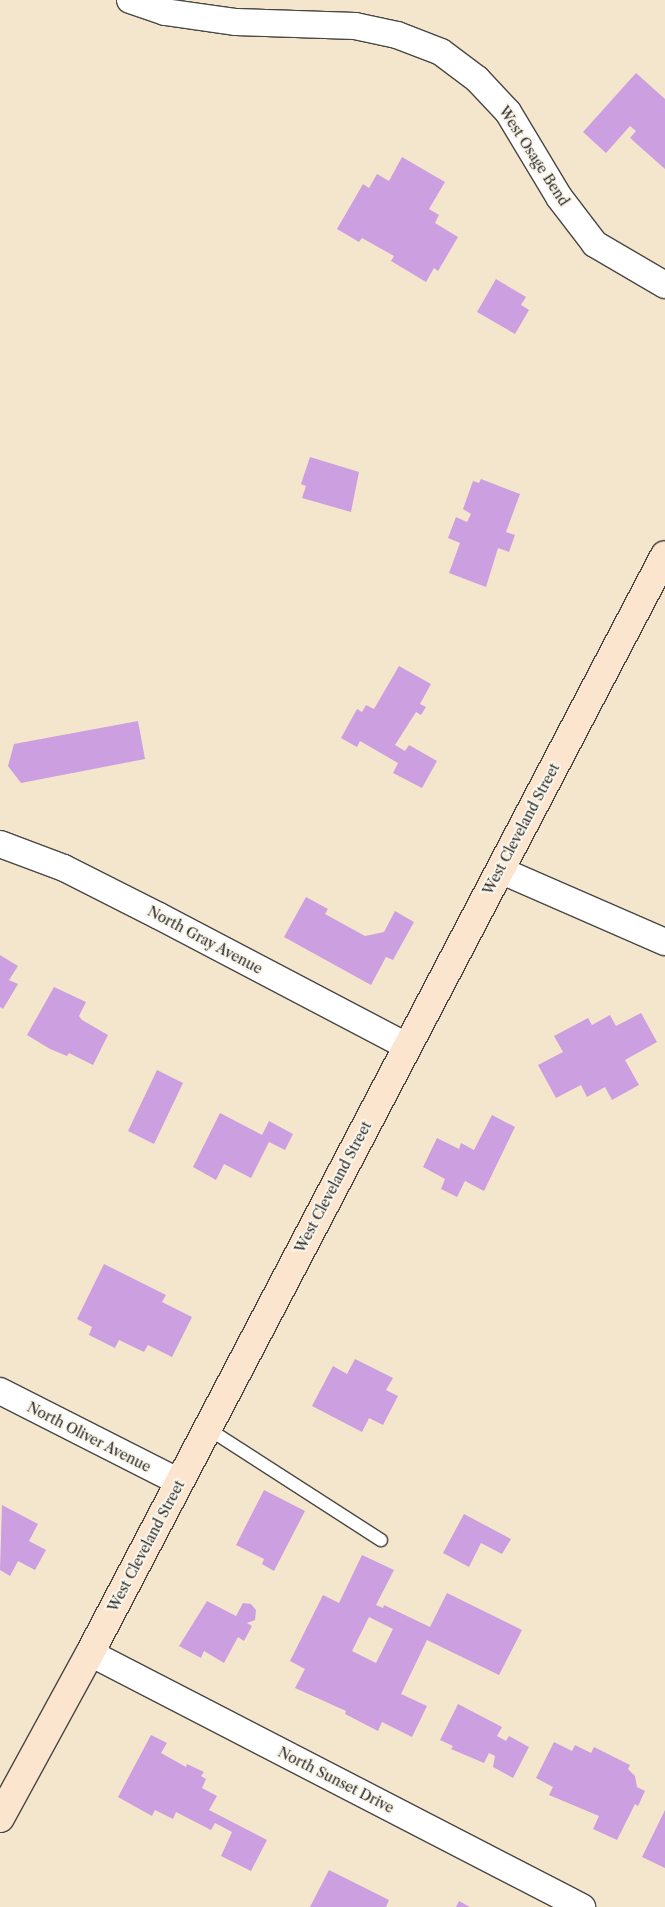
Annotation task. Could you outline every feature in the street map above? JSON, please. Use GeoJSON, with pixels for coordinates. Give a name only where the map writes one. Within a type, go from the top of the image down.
{"type":"FeatureCollection","features":[{"type":"Feature","properties":{"kind":"street","name":"West Osage Bend"},"geometry":{"type":"LineString","coordinates":[[130,0],[165,12],[236,22],[355,26],[398,35],[441,52],[477,79],[508,112],[559,197],[595,244],[665,285]]}},
{"type":"Feature","properties":{"kind":"street","name":"West Cleveland Street"},"geometry":{"type":"LineString","coordinates":[[0,1818],[90,1654],[406,1046],[665,555]]}},
{"type":"Feature","properties":{"kind":"street","name":"North Gray Avenue"},"geometry":{"type":"LineString","coordinates":[[0,844],[64,868],[406,1046]]}},
{"type":"Feature","properties":{"kind":"street"},"geometry":{"type":"LineString","coordinates":[[500,870],[665,942]]}},
{"type":"Feature","properties":{"kind":"street","name":"North Oliver Avenue"},"geometry":{"type":"LineString","coordinates":[[0,1391],[179,1482]]}},
{"type":"Feature","properties":{"kind":"street","name":"North Sunset Drive"},"geometry":{"type":"LineString","coordinates":[[90,1654],[582,1907]]}},
{"type":"Feature","properties":{"kind":"lane"},"geometry":{"type":"LineString","coordinates":[[208,1428],[381,1540]]}},
{"type":"Feature","properties":{"kind":"building"},"geometry":{"type":"Polygon","coordinates":[[[636,73],[665,99],[665,169],[630,138],[636,131],[630,126],[606,153],[583,132],[636,73]]]}},
{"type":"Feature","properties":{"kind":"building"},"geometry":{"type":"Polygon","coordinates":[[[402,157],[445,182],[429,209],[439,215],[435,223],[458,237],[438,271],[434,268],[426,282],[391,261],[394,256],[362,238],[359,242],[337,229],[363,184],[369,188],[377,174],[389,181],[402,157]]]}},
{"type":"Feature","properties":{"kind":"building"},"geometry":{"type":"Polygon","coordinates":[[[496,279],[526,297],[521,305],[529,310],[515,334],[477,312],[496,279]]]}},
{"type":"Feature","properties":{"kind":"building"},"geometry":{"type":"Polygon","coordinates":[[[310,457],[359,472],[351,512],[302,498],[306,486],[301,484],[310,457]]]}},
{"type":"Feature","properties":{"kind":"building"},"geometry":{"type":"Polygon","coordinates":[[[481,479],[520,494],[506,532],[515,535],[509,552],[498,548],[486,587],[449,573],[460,543],[448,538],[456,517],[467,522],[471,514],[463,509],[473,481],[479,483],[481,479]]]}},
{"type":"Feature","properties":{"kind":"building"},"geometry":{"type":"Polygon","coordinates":[[[399,666],[431,684],[420,704],[426,707],[421,715],[416,712],[395,745],[405,751],[409,745],[437,761],[422,788],[393,773],[398,763],[360,741],[357,747],[341,738],[357,709],[362,712],[366,705],[374,709],[399,666]]]}},
{"type":"Feature","properties":{"kind":"building"},"geometry":{"type":"Polygon","coordinates":[[[138,721],[145,759],[21,783],[8,766],[14,744],[138,721]]]}},
{"type":"Feature","properties":{"kind":"building"},"geometry":{"type":"Polygon","coordinates":[[[306,897],[328,909],[325,914],[365,936],[384,932],[395,911],[414,922],[393,960],[386,957],[371,985],[284,937],[306,897]]]}},
{"type":"Feature","properties":{"kind":"building"},"geometry":{"type":"Polygon","coordinates":[[[0,955],[18,966],[9,980],[18,984],[3,1009],[0,1007],[0,955]]]}},
{"type":"Feature","properties":{"kind":"building"},"geometry":{"type":"Polygon","coordinates":[[[54,987],[86,1002],[79,1016],[82,1020],[108,1035],[93,1065],[69,1053],[67,1056],[50,1049],[27,1035],[54,987]]]}},
{"type":"Feature","properties":{"kind":"building"},"geometry":{"type":"Polygon","coordinates":[[[641,1013],[657,1042],[625,1060],[639,1085],[612,1100],[605,1087],[587,1097],[581,1085],[556,1098],[538,1065],[563,1052],[554,1036],[588,1018],[592,1025],[610,1015],[616,1026],[641,1013]]]}},
{"type":"Feature","properties":{"kind":"building"},"geometry":{"type":"Polygon","coordinates":[[[157,1070],[183,1083],[154,1144],[128,1131],[157,1070]]]}},
{"type":"Feature","properties":{"kind":"building"},"geometry":{"type":"Polygon","coordinates":[[[220,1113],[262,1135],[269,1121],[293,1134],[285,1150],[269,1142],[251,1178],[224,1164],[216,1180],[193,1167],[220,1113]]]}},
{"type":"Feature","properties":{"kind":"building"},"geometry":{"type":"Polygon","coordinates":[[[492,1115],[515,1127],[484,1191],[465,1181],[457,1197],[441,1189],[445,1179],[423,1167],[437,1138],[459,1149],[461,1143],[474,1150],[492,1115]]]}},
{"type":"Feature","properties":{"kind":"building"},"geometry":{"type":"Polygon","coordinates":[[[104,1264],[166,1295],[162,1302],[192,1317],[172,1357],[148,1345],[144,1352],[119,1340],[115,1348],[89,1335],[92,1327],[77,1319],[104,1264]]]}},
{"type":"Feature","properties":{"kind":"building"},"geometry":{"type":"Polygon","coordinates":[[[355,1359],[393,1378],[386,1390],[398,1396],[383,1425],[369,1418],[362,1432],[312,1406],[333,1366],[347,1374],[355,1359]]]}},
{"type":"Feature","properties":{"kind":"building"},"geometry":{"type":"Polygon","coordinates":[[[264,1490],[305,1511],[274,1571],[262,1564],[264,1559],[236,1545],[264,1490]]]}},
{"type":"Feature","properties":{"kind":"building"},"geometry":{"type":"Polygon","coordinates":[[[2,1505],[38,1524],[29,1541],[46,1550],[35,1570],[18,1561],[10,1576],[0,1570],[2,1505]]]}},
{"type":"Feature","properties":{"kind":"building"},"geometry":{"type":"Polygon","coordinates":[[[464,1514],[511,1539],[502,1554],[481,1543],[469,1567],[443,1553],[464,1514]]]}},
{"type":"Feature","properties":{"kind":"building"},"geometry":{"type":"Polygon","coordinates":[[[362,1555],[394,1570],[376,1605],[383,1608],[384,1605],[430,1627],[447,1593],[522,1630],[499,1675],[427,1640],[401,1694],[427,1706],[412,1737],[382,1722],[378,1731],[345,1714],[346,1711],[295,1688],[305,1669],[290,1661],[323,1595],[339,1603],[362,1555]],[[369,1617],[352,1651],[376,1663],[393,1629],[369,1617]]]}},
{"type":"Feature","properties":{"kind":"building"},"geometry":{"type":"Polygon","coordinates":[[[207,1601],[236,1616],[243,1603],[251,1604],[256,1610],[255,1620],[247,1623],[252,1626],[244,1641],[238,1637],[224,1663],[204,1651],[201,1658],[179,1646],[207,1601]]]}},
{"type":"Feature","properties":{"kind":"building"},"geometry":{"type":"Polygon","coordinates":[[[458,1704],[502,1727],[497,1736],[506,1741],[509,1736],[529,1747],[513,1778],[493,1767],[495,1756],[489,1753],[484,1763],[451,1749],[453,1746],[440,1740],[458,1704]]]}},
{"type":"Feature","properties":{"kind":"building"},"geometry":{"type":"Polygon","coordinates":[[[151,1735],[167,1743],[161,1753],[186,1767],[187,1764],[204,1772],[201,1776],[206,1779],[202,1788],[217,1796],[209,1810],[267,1840],[251,1871],[221,1856],[232,1832],[215,1823],[211,1830],[176,1812],[173,1819],[155,1810],[152,1816],[118,1797],[151,1735]]]}},
{"type":"Feature","properties":{"kind":"building"},"geometry":{"type":"Polygon","coordinates":[[[554,1742],[572,1751],[575,1745],[591,1753],[594,1747],[630,1765],[628,1769],[635,1776],[637,1787],[645,1791],[638,1806],[635,1804],[617,1840],[593,1829],[599,1816],[549,1795],[553,1787],[536,1778],[554,1742]]]}},
{"type":"Feature","properties":{"kind":"building"},"geometry":{"type":"Polygon","coordinates":[[[665,1810],[665,1868],[642,1857],[665,1810]]]}},
{"type":"Feature","properties":{"kind":"building"},"geometry":{"type":"Polygon","coordinates":[[[329,1870],[389,1900],[386,1907],[310,1907],[329,1870]]]}},
{"type":"Feature","properties":{"kind":"building"},"geometry":{"type":"Polygon","coordinates":[[[459,1901],[470,1907],[456,1907],[459,1901]]]}}]}
